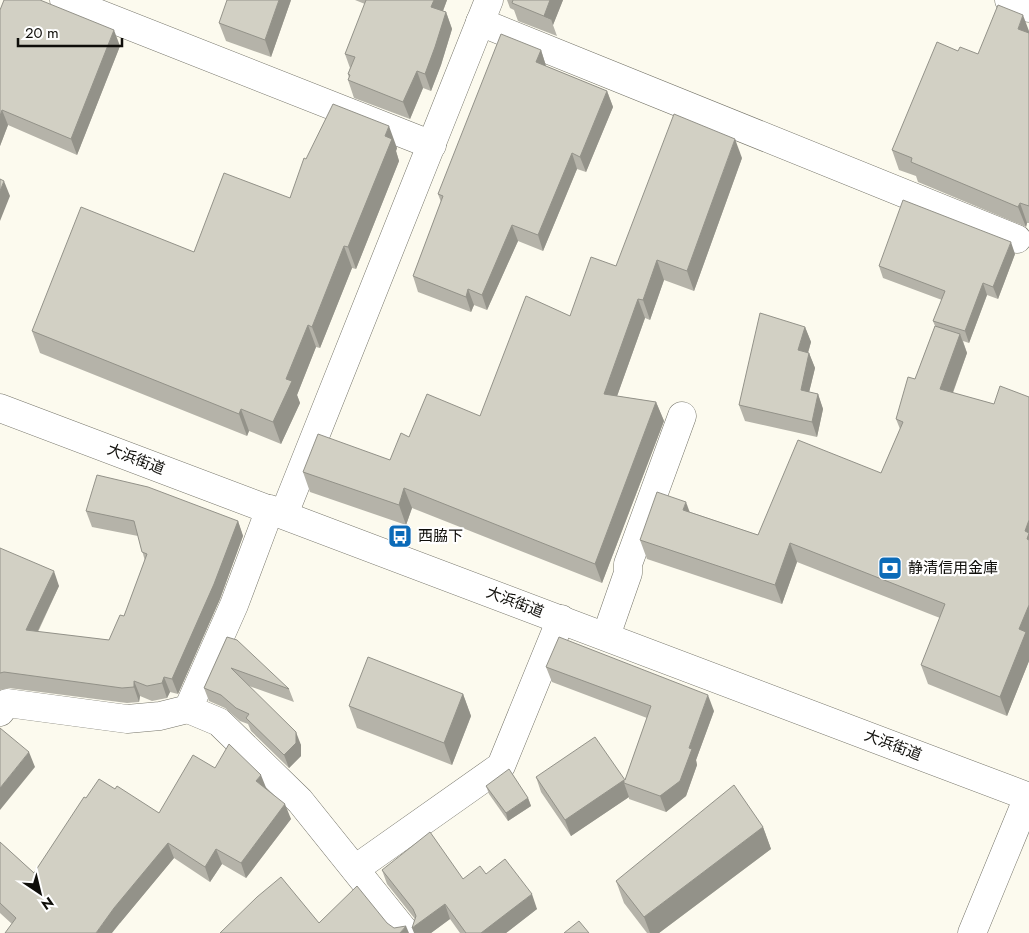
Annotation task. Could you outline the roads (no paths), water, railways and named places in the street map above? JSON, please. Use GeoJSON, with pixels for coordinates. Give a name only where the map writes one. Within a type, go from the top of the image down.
{"type":"FeatureCollection","features":[{"type":"Feature","properties":{"kind":"street"},"geometry":{"type":"LineString","coordinates":[[64,0],[432,145]]}},
{"type":"Feature","properties":{"kind":"street"},"geometry":{"type":"LineString","coordinates":[[1009,0],[1029,8]]}},
{"type":"Feature","properties":{"kind":"street"},"geometry":{"type":"LineString","coordinates":[[188,709],[277,512],[432,145],[484,11],[1017,239]]}},
{"type":"Feature","properties":{"kind":"street","name":"大浜街道"},"geometry":{"type":"LineString","coordinates":[[0,408],[606,636],[1027,791]]}},
{"type":"Feature","properties":{"kind":"street"},"geometry":{"type":"LineString","coordinates":[[606,636],[628,573],[628,564],[682,416]]}},
{"type":"Feature","properties":{"kind":"street"},"geometry":{"type":"LineString","coordinates":[[355,869],[501,766],[561,619]]}},
{"type":"Feature","properties":{"kind":"street"},"geometry":{"type":"LineString","coordinates":[[2,705],[127,719],[160,716],[188,709],[220,722],[300,801],[406,933]]}},
{"type":"Feature","properties":{"kind":"street"},"geometry":{"type":"LineString","coordinates":[[972,933],[1027,791]]}},
{"type":"Feature","properties":{"kind":"place","name":"西脇下"},"geometry":{"type":"Point","coordinates":[400,536]}},
{"type":"Feature","properties":{"kind":"place","name":"静清信用金庫"},"geometry":{"type":"Point","coordinates":[890,568]}}]}
